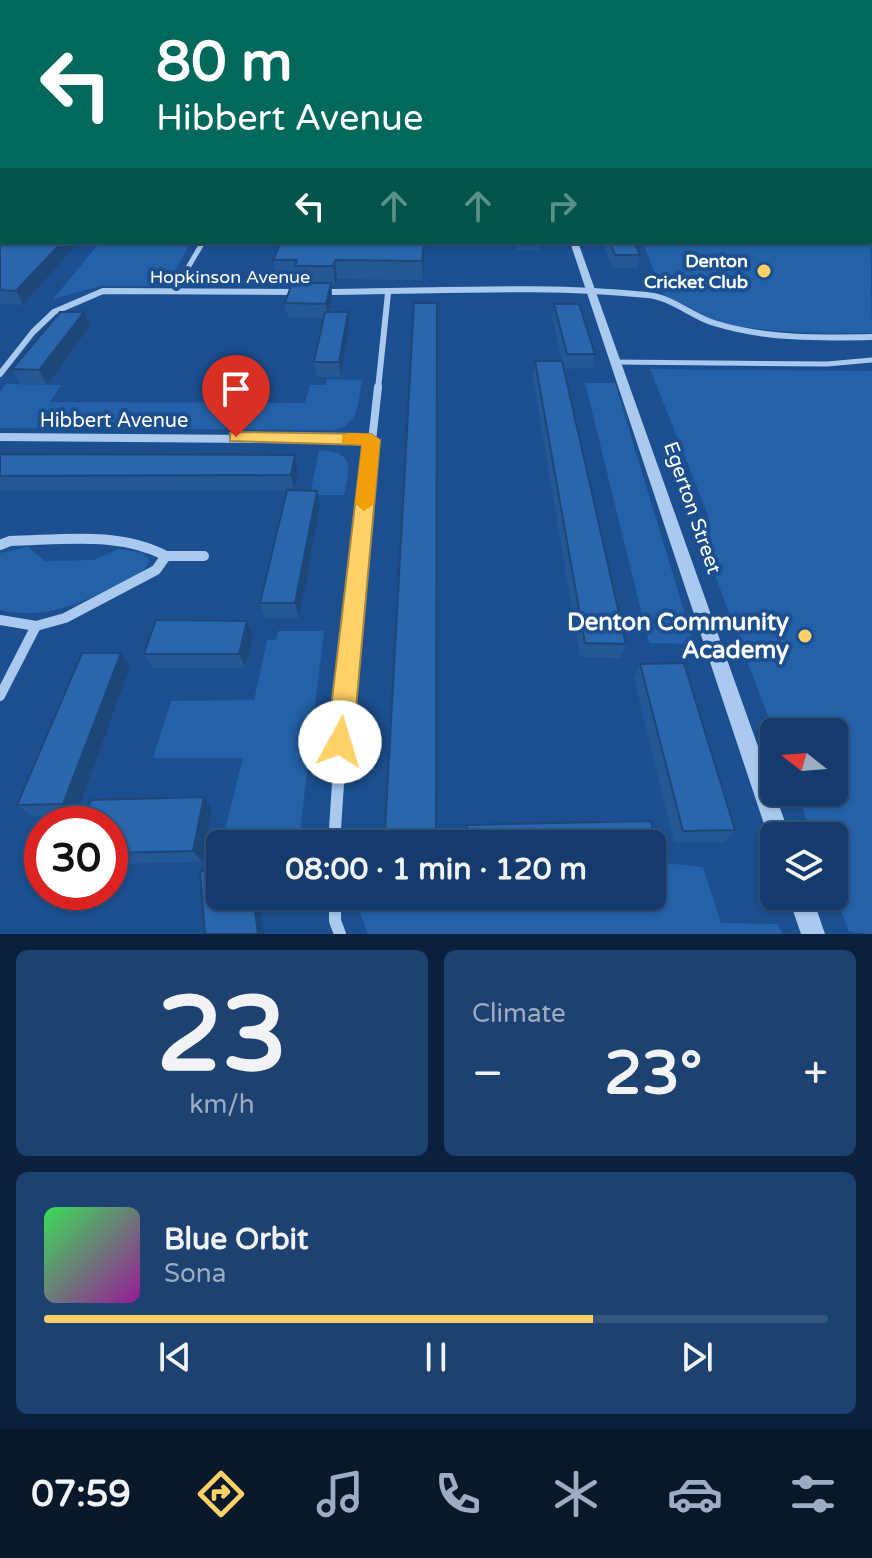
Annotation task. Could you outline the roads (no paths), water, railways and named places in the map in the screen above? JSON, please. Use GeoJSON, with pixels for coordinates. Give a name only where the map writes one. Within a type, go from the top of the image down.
{"type":"FeatureCollection","features":[{"type":"Feature","properties":{"kind":"street"},"geometry":{"type":"LineString","coordinates":[[175,290],[202,244]]}},
{"type":"Feature","properties":{"kind":"street","name":"Egerton Street"},"geometry":{"type":"LineString","coordinates":[[575,244],[774,822]]}},
{"type":"Feature","properties":{"kind":"street","name":"Hopkinson Avenue"},"geometry":{"type":"LineString","coordinates":[[0,374],[50,311],[75,298],[103,291],[590,291],[655,295],[708,322],[768,335],[872,337]]}},
{"type":"Feature","properties":{"kind":"street"},"geometry":{"type":"LineString","coordinates":[[334,830],[334,805],[388,293]]}},
{"type":"Feature","properties":{"kind":"street","name":"Hibbert Avenue"},"geometry":{"type":"LineString","coordinates":[[0,437],[371,440]]}},
{"type":"Feature","properties":{"kind":"street"},"geometry":{"type":"LineString","coordinates":[[0,545],[10,541],[122,542],[153,548],[166,556],[204,556]]}},
{"type":"Feature","properties":{"kind":"street"},"geometry":{"type":"LineString","coordinates":[[0,620],[36,626],[65,618],[156,570],[166,556]]}},
{"type":"Feature","properties":{"kind":"street"},"geometry":{"type":"LineString","coordinates":[[0,696],[36,626]]}},
{"type":"Feature","properties":{"kind":"street"},"geometry":{"type":"LineString","coordinates":[[335,910],[340,934]]}},
{"type":"Feature","properties":{"kind":"street"},"geometry":{"type":"LineString","coordinates":[[805,910],[813,934]]}},
{"type":"Feature","properties":{"kind":"lane"},"geometry":{"type":"LineString","coordinates":[[616,362],[813,365],[872,360]]}},
{"type":"Feature","properties":{"kind":"place","name":"Denton Cricket Club"},"geometry":{"type":"Point","coordinates":[764,271]}},
{"type":"Feature","properties":{"kind":"place","name":"Denton Community Academy"},"geometry":{"type":"Point","coordinates":[805,636]}}]}
